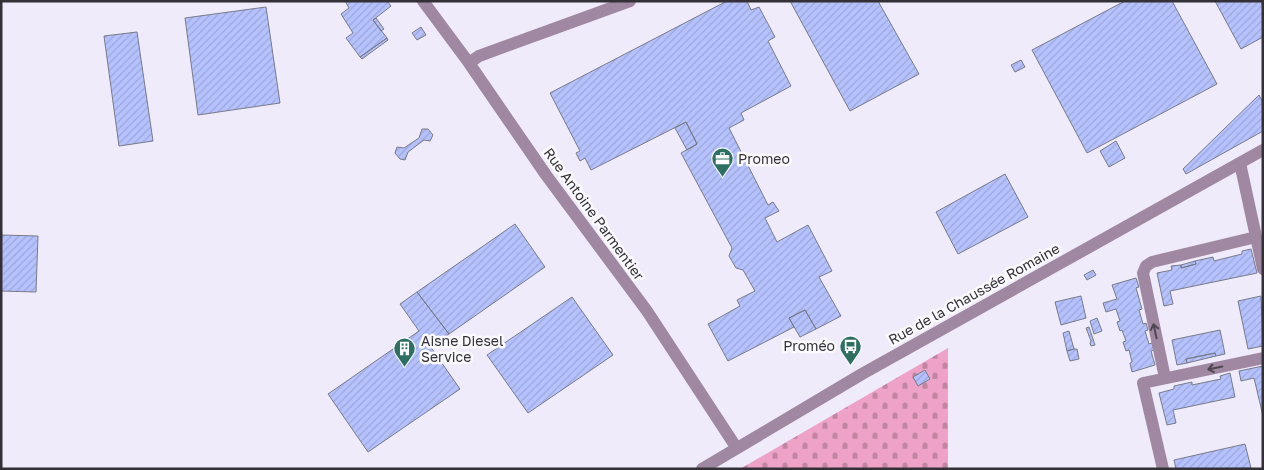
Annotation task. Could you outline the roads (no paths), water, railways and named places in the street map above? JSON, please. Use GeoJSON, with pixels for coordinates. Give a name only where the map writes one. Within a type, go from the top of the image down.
{"type":"FeatureCollection","features":[{"type":"Feature","properties":{"kind":"street","name":"Rue Antoine Parmentier"},"geometry":{"type":"LineString","coordinates":[[423,1],[469,63],[546,175],[646,311],[736,447]]}},
{"type":"Feature","properties":{"kind":"street"},"geometry":{"type":"LineString","coordinates":[[469,63],[479,56],[630,1]]}},
{"type":"Feature","properties":{"kind":"street","name":"Rue de la Chaussée Romaine"},"geometry":{"type":"LineString","coordinates":[[702,469],[736,447],[862,374],[1263,150]]}},
{"type":"Feature","properties":{"kind":"street"},"geometry":{"type":"LineString","coordinates":[[1240,163],[1263,269]]}},
{"type":"Feature","properties":{"kind":"street"},"geometry":{"type":"LineString","coordinates":[[1165,378],[1143,274],[1146,266],[1152,262],[1256,236]]}},
{"type":"Feature","properties":{"kind":"street"},"geometry":{"type":"LineString","coordinates":[[1163,469],[1143,383],[1263,358]]}},
{"type":"Feature","properties":{"kind":"place","name":"Promeo"},"geometry":{"type":"Point","coordinates":[722,178]}},
{"type":"Feature","properties":{"kind":"place","name":"Proméo"},"geometry":{"type":"Point","coordinates":[851,365]}},
{"type":"Feature","properties":{"kind":"place","name":"Aisne Diesel Service"},"geometry":{"type":"Point","coordinates":[405,368]}}]}
